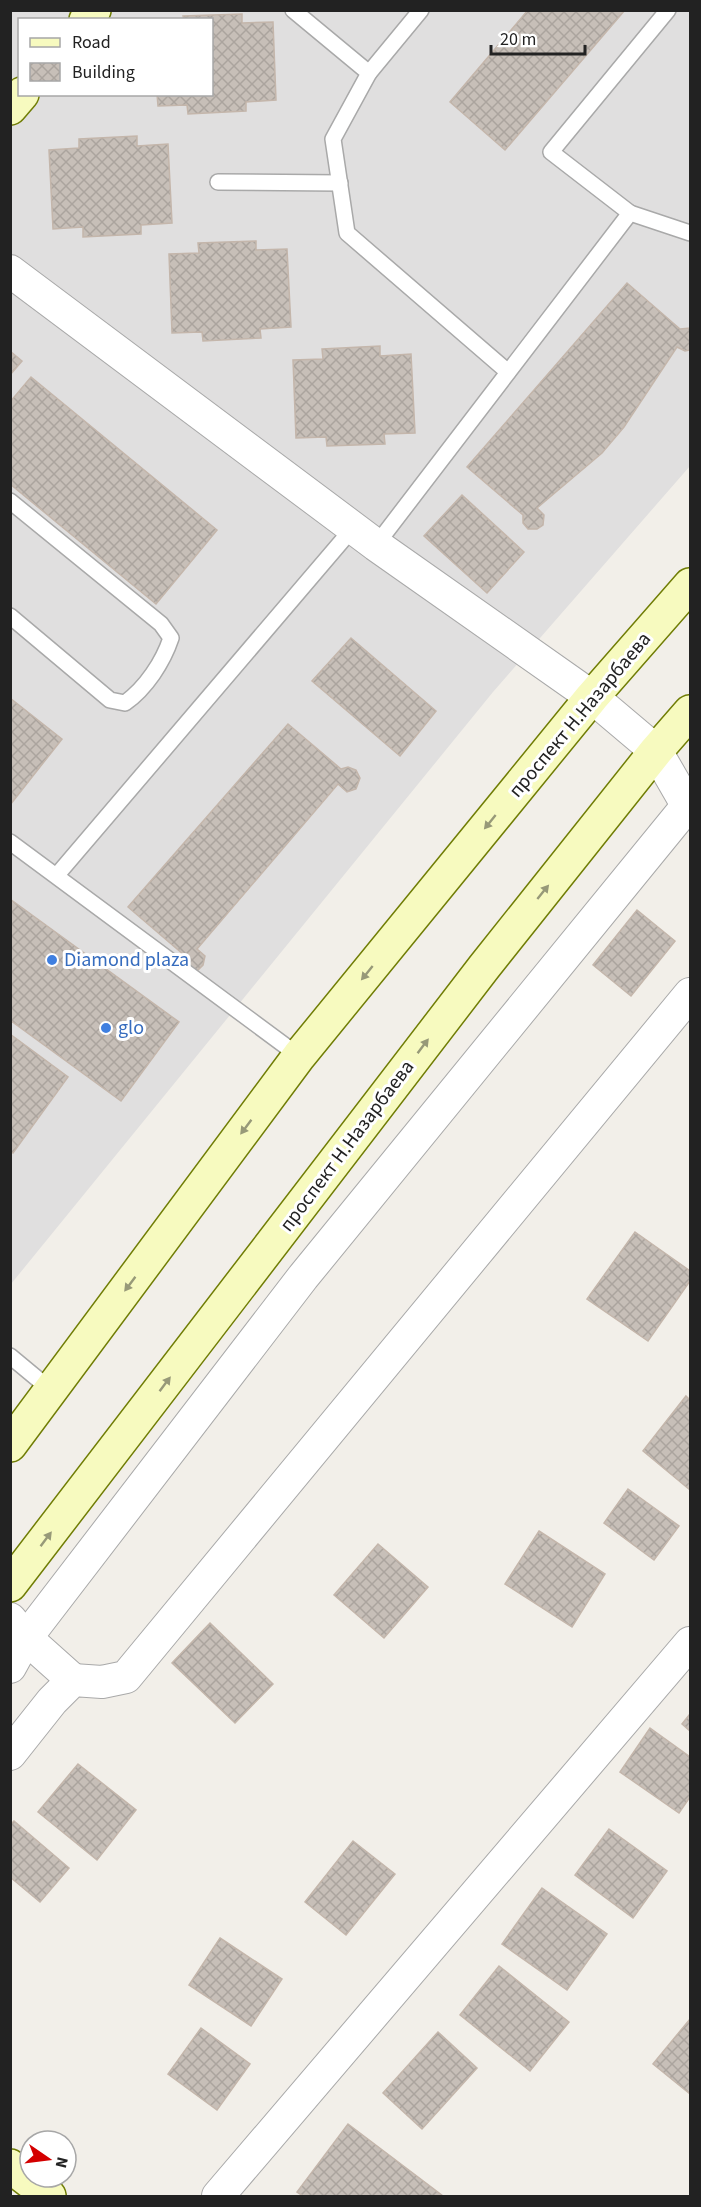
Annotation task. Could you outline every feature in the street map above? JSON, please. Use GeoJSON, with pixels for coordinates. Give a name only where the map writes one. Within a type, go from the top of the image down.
{"type":"FeatureCollection","features":[{"type":"Feature","properties":{"kind":"main road"},"geometry":{"type":"LineString","coordinates":[[10,108],[20,96]]}},
{"type":"Feature","properties":{"kind":"main road","name":"проспект Н.Назарбаева"},"geometry":{"type":"LineString","coordinates":[[10,1445],[299,1056],[592,697],[690,585]]}},
{"type":"Feature","properties":{"kind":"main road","name":"проспект Н.Назарбаева"},"geometry":{"type":"LineString","coordinates":[[10,1585],[476,976],[690,712]]}},
{"type":"Feature","properties":{"kind":"main road"},"geometry":{"type":"LineString","coordinates":[[10,2166],[49,2196]]}},
{"type":"Feature","properties":{"kind":"street"},"geometry":{"type":"LineString","coordinates":[[10,271],[364,536],[592,697],[656,752],[689,808],[303,1276],[18,1628],[10,1667]]}},
{"type":"Feature","properties":{"kind":"street"},"geometry":{"type":"LineString","coordinates":[[18,1628],[72,1680],[102,1682],[126,1677],[690,994]]}},
{"type":"Feature","properties":{"kind":"street"},"geometry":{"type":"LineString","coordinates":[[218,2196],[690,1643]]}},
{"type":"Feature","properties":{"kind":"street"},"geometry":{"type":"LineString","coordinates":[[10,1755],[52,1701],[72,1680]]}},
{"type":"Feature","properties":{"kind":"lane"},"geometry":{"type":"LineString","coordinates":[[293,10],[369,73]]}},
{"type":"Feature","properties":{"kind":"lane"},"geometry":{"type":"LineString","coordinates":[[421,10],[369,73],[333,140],[348,233],[508,372]]}},
{"type":"Feature","properties":{"kind":"lane"},"geometry":{"type":"LineString","coordinates":[[668,10],[551,152],[630,213],[690,233]]}},
{"type":"Feature","properties":{"kind":"lane"},"geometry":{"type":"LineString","coordinates":[[218,182],[340,183]]}},
{"type":"Feature","properties":{"kind":"lane"},"geometry":{"type":"LineString","coordinates":[[57,874],[364,536],[508,372],[630,213]]}},
{"type":"Feature","properties":{"kind":"lane"},"geometry":{"type":"LineString","coordinates":[[10,501],[161,624],[171,638],[166,653],[137,694],[125,703],[110,700],[10,616]]}},
{"type":"Feature","properties":{"kind":"lane"},"geometry":{"type":"LineString","coordinates":[[10,842],[57,874],[299,1056]]}},
{"type":"Feature","properties":{"kind":"lane"},"geometry":{"type":"LineString","coordinates":[[10,1356],[51,1390]]}},
{"type":"Feature","properties":{"kind":"shaded area"},"geometry":{"type":"Polygon","coordinates":[[[11,11],[690,11],[690,466],[493,692],[11,1284],[11,11]]]}},
{"type":"Feature","properties":{"kind":"building"},"geometry":{"type":"Polygon","coordinates":[[[528,10],[625,10],[505,150],[450,102],[528,10]]]}},
{"type":"Feature","properties":{"kind":"building"},"geometry":{"type":"Polygon","coordinates":[[[242,14],[242,23],[273,22],[276,100],[246,102],[246,111],[188,114],[187,105],[158,106],[157,96],[213,96],[213,18],[184,18],[183,16],[242,14]]]}},
{"type":"Feature","properties":{"kind":"building"},"geometry":{"type":"Polygon","coordinates":[[[137,136],[137,146],[168,144],[172,223],[141,225],[141,234],[83,237],[83,227],[53,229],[49,150],[79,148],[79,139],[137,136]]]}},
{"type":"Feature","properties":{"kind":"building"},"geometry":{"type":"Polygon","coordinates":[[[256,241],[256,250],[287,249],[291,327],[260,329],[261,338],[203,341],[202,332],[172,333],[169,254],[199,253],[198,243],[256,241]]]}},
{"type":"Feature","properties":{"kind":"building"},"geometry":{"type":"Polygon","coordinates":[[[627,283],[680,329],[690,328],[690,350],[685,351],[677,347],[624,427],[602,453],[537,508],[544,515],[543,525],[537,529],[528,529],[523,523],[523,515],[467,467],[627,283]]]}},
{"type":"Feature","properties":{"kind":"building"},"geometry":{"type":"Polygon","coordinates":[[[380,346],[380,356],[411,354],[415,433],[384,434],[385,444],[327,446],[326,437],[296,438],[293,360],[323,359],[322,349],[380,346]]]}},
{"type":"Feature","properties":{"kind":"building"},"geometry":{"type":"Polygon","coordinates":[[[10,351],[22,361],[10,375],[10,351]]]}},
{"type":"Feature","properties":{"kind":"building"},"geometry":{"type":"Polygon","coordinates":[[[31,377],[217,530],[156,604],[10,484],[10,402],[31,377]]]}},
{"type":"Feature","properties":{"kind":"building"},"geometry":{"type":"Polygon","coordinates":[[[462,495],[524,552],[487,593],[424,536],[462,495]]]}},
{"type":"Feature","properties":{"kind":"building"},"geometry":{"type":"Polygon","coordinates":[[[351,638],[436,711],[400,756],[312,681],[351,638]]]}},
{"type":"Feature","properties":{"kind":"building"},"geometry":{"type":"Polygon","coordinates":[[[10,698],[62,739],[10,805],[10,698]]]}},
{"type":"Feature","properties":{"kind":"building"},"geometry":{"type":"Polygon","coordinates":[[[288,724],[341,769],[348,767],[356,770],[360,778],[356,789],[347,792],[338,784],[197,949],[205,956],[203,965],[198,970],[189,970],[184,964],[184,955],[128,907],[288,724]]]}},
{"type":"Feature","properties":{"kind":"building","name":"Diamond plaza"},"geometry":{"type":"Polygon","coordinates":[[[10,899],[179,1022],[121,1101],[10,1020],[10,899]]]}},
{"type":"Feature","properties":{"kind":"building"},"geometry":{"type":"Polygon","coordinates":[[[637,910],[675,941],[631,996],[593,965],[637,910]]]}},
{"type":"Feature","properties":{"kind":"building"},"geometry":{"type":"Polygon","coordinates":[[[10,1034],[68,1077],[13,1153],[10,1151],[10,1034]]]}},
{"type":"Feature","properties":{"kind":"building"},"geometry":{"type":"Polygon","coordinates":[[[635,1232],[690,1271],[690,1281],[648,1341],[587,1299],[635,1232]]]}},
{"type":"Feature","properties":{"kind":"building"},"geometry":{"type":"Polygon","coordinates":[[[686,1396],[690,1400],[690,1490],[643,1451],[686,1396]]]}},
{"type":"Feature","properties":{"kind":"building"},"geometry":{"type":"Polygon","coordinates":[[[628,1489],[679,1526],[654,1560],[604,1523],[628,1489]]]}},
{"type":"Feature","properties":{"kind":"building"},"geometry":{"type":"Polygon","coordinates":[[[539,1531],[605,1574],[572,1627],[505,1584],[539,1531]]]}},
{"type":"Feature","properties":{"kind":"building"},"geometry":{"type":"Polygon","coordinates":[[[378,1544],[428,1587],[384,1638],[334,1595],[378,1544]]]}},
{"type":"Feature","properties":{"kind":"building"},"geometry":{"type":"Polygon","coordinates":[[[210,1623],[273,1684],[235,1723],[172,1663],[210,1623]]]}},
{"type":"Feature","properties":{"kind":"building"},"geometry":{"type":"Polygon","coordinates":[[[690,1714],[690,1731],[682,1724],[690,1714]]]}},
{"type":"Feature","properties":{"kind":"building"},"geometry":{"type":"Polygon","coordinates":[[[650,1728],[690,1757],[690,1797],[679,1813],[620,1772],[650,1728]]]}},
{"type":"Feature","properties":{"kind":"building"},"geometry":{"type":"Polygon","coordinates":[[[78,1764],[136,1810],[97,1860],[38,1812],[78,1764]]]}},
{"type":"Feature","properties":{"kind":"building"},"geometry":{"type":"Polygon","coordinates":[[[14,1821],[69,1868],[40,1902],[10,1877],[10,1825],[14,1821]]]}},
{"type":"Feature","properties":{"kind":"building"},"geometry":{"type":"Polygon","coordinates":[[[609,1829],[667,1871],[633,1918],[575,1875],[609,1829]]]}},
{"type":"Feature","properties":{"kind":"building"},"geometry":{"type":"Polygon","coordinates":[[[353,1841],[395,1874],[346,1935],[305,1902],[353,1841]]]}},
{"type":"Feature","properties":{"kind":"building"},"geometry":{"type":"Polygon","coordinates":[[[542,1888],[607,1934],[567,1990],[502,1944],[542,1888]]]}},
{"type":"Feature","properties":{"kind":"building"},"geometry":{"type":"Polygon","coordinates":[[[220,1938],[282,1979],[251,2026],[189,1985],[220,1938]]]}},
{"type":"Feature","properties":{"kind":"building"},"geometry":{"type":"Polygon","coordinates":[[[499,1966],[569,2022],[530,2071],[460,2015],[499,1966]]]}},
{"type":"Feature","properties":{"kind":"building"},"geometry":{"type":"Polygon","coordinates":[[[690,2019],[690,2094],[653,2064],[690,2019]]]}},
{"type":"Feature","properties":{"kind":"building"},"geometry":{"type":"Polygon","coordinates":[[[201,2028],[250,2064],[217,2110],[168,2074],[201,2028]]]}},
{"type":"Feature","properties":{"kind":"building"},"geometry":{"type":"Polygon","coordinates":[[[438,2032],[477,2068],[422,2129],[383,2093],[438,2032]]]}},
{"type":"Feature","properties":{"kind":"building"},"geometry":{"type":"Polygon","coordinates":[[[348,2124],[443,2196],[303,2196],[297,2192],[348,2124]]]}},
{"type":"Feature","properties":{"kind":"place","name":"Diamond plaza"},"geometry":{"type":"Point","coordinates":[52,960]}},
{"type":"Feature","properties":{"kind":"place","name":"glo"},"geometry":{"type":"Point","coordinates":[106,1028]}}]}
